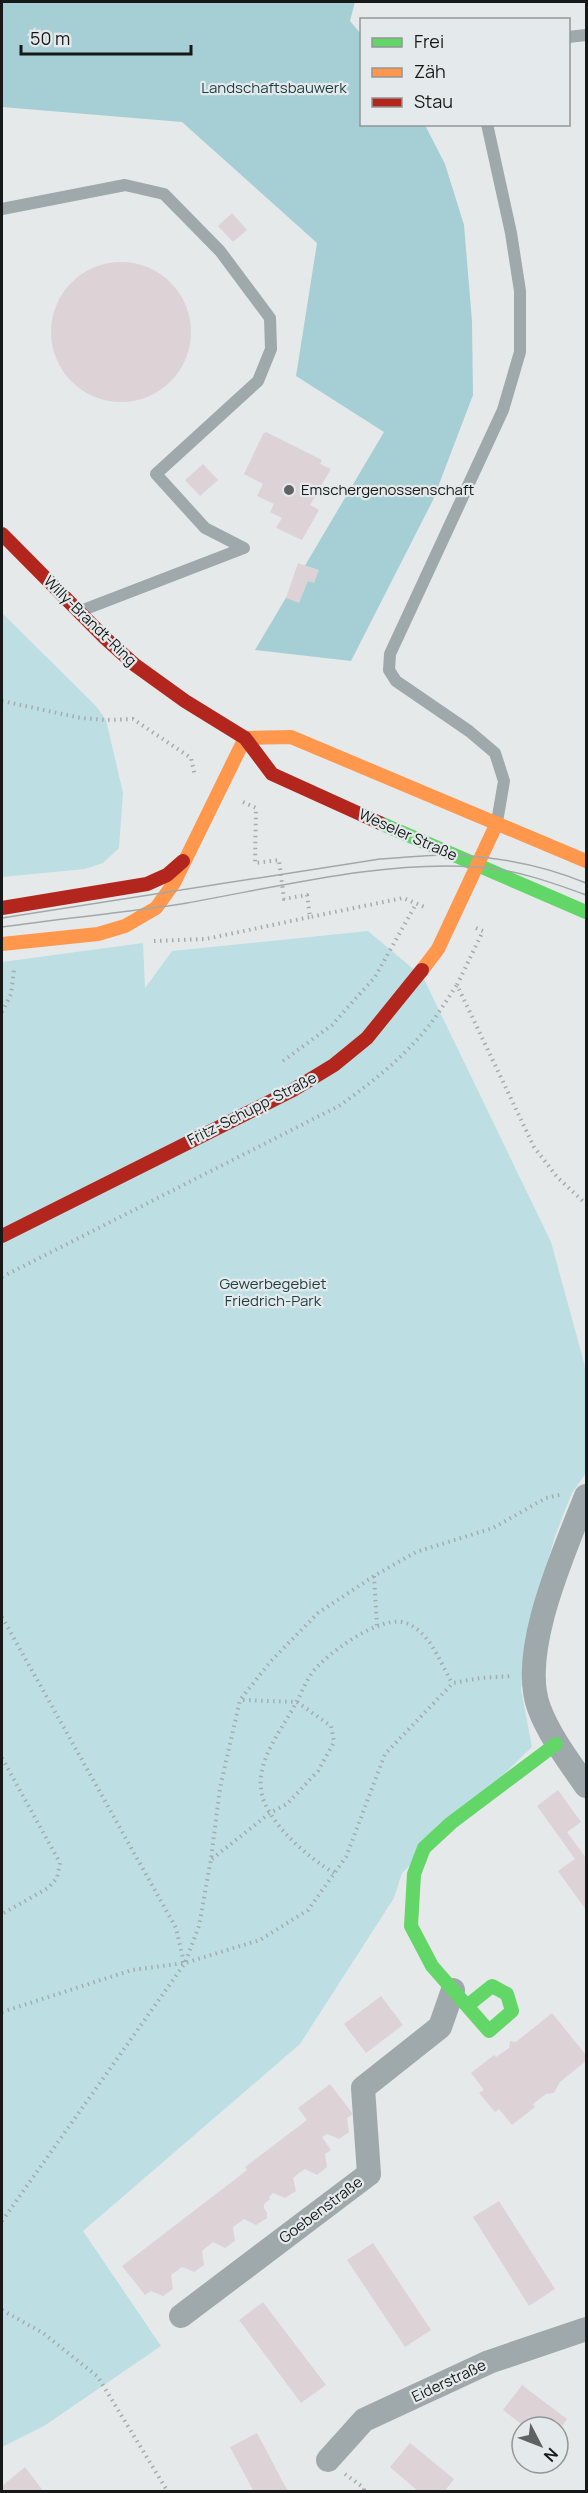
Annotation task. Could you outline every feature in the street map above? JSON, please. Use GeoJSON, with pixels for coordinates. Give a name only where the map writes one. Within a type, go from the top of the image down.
{"type":"FeatureCollection","features":[{"type":"Feature","properties":{"kind":"main road","name":"Willy-Brandt-Ring"},"geometry":{"type":"LineString","coordinates":[[2,534],[135,665],[245,738]]}},
{"type":"Feature","properties":{"kind":"main road"},"geometry":{"type":"LineString","coordinates":[[2,944],[98,934],[125,926],[156,908],[169,893],[245,738],[291,737],[586,861]]}},
{"type":"Feature","properties":{"kind":"main road","name":"Weseler Straße"},"geometry":{"type":"LineString","coordinates":[[245,738],[272,774],[478,867],[586,912]]}},
{"type":"Feature","properties":{"kind":"main road","name":"Fritz-Schupp-Straße"},"geometry":{"type":"LineString","coordinates":[[2,1236],[293,1090],[334,1065],[367,1038],[396,1005],[438,949],[497,823]]}},
{"type":"Feature","properties":{"kind":"main road"},"geometry":{"type":"LineString","coordinates":[[2,908],[147,884],[167,875],[186,857]]}},
{"type":"Feature","properties":{"kind":"main road","name":"Goebenstraße"},"geometry":{"type":"LineString","coordinates":[[460,1998],[432,1966],[411,1926],[414,1874],[424,1848],[451,1823],[556,1744]]}},
{"type":"Feature","properties":{"kind":"street"},"geometry":{"type":"LineString","coordinates":[[576,1494],[539,1632],[533,1677],[538,1706],[556,1744],[586,1786]]}},
{"type":"Feature","properties":{"kind":"street","name":"Goebenstraße"},"geometry":{"type":"LineString","coordinates":[[181,2316],[369,2174],[363,2088],[440,2027],[460,1998]]}},
{"type":"Feature","properties":{"kind":"street","name":"Eiderstraße"},"geometry":{"type":"LineString","coordinates":[[328,2460],[364,2420],[489,2362],[586,2329]]}},
{"type":"Feature","properties":{"kind":"lane"},"geometry":{"type":"LineString","coordinates":[[570,37],[586,35]]}},
{"type":"Feature","properties":{"kind":"lane"},"geometry":{"type":"LineString","coordinates":[[487,126],[511,233],[520,291],[520,352],[503,410],[390,654],[389,670],[396,681],[469,731],[495,753],[504,781],[497,823]]}},
{"type":"Feature","properties":{"kind":"lane"},"geometry":{"type":"LineString","coordinates":[[2,209],[125,185],[164,194],[220,250],[270,318],[271,349],[258,381],[156,474],[205,528],[244,548],[79,612]]}},
{"type":"Feature","properties":{"kind":"path"},"geometry":{"type":"LineString","coordinates":[[2,701],[81,718],[133,719],[191,758],[195,777],[219,790]]}},
{"type":"Feature","properties":{"kind":"path"},"geometry":{"type":"LineString","coordinates":[[279,1064],[332,1025],[375,977],[416,904]]}},
{"type":"Feature","properties":{"kind":"path"},"geometry":{"type":"LineString","coordinates":[[146,941],[206,939],[310,917]]}},
{"type":"Feature","properties":{"kind":"path"},"geometry":{"type":"LineString","coordinates":[[2,2222],[185,1963],[199,1926],[220,1788],[240,1700],[271,1661],[318,1613],[374,1576],[416,1552],[493,1528],[546,1498],[576,1494]]}},
{"type":"Feature","properties":{"kind":"path"},"geometry":{"type":"LineString","coordinates":[[374,1576],[377,1626]]}},
{"type":"Feature","properties":{"kind":"path"},"geometry":{"type":"LineString","coordinates":[[2,1617],[176,1928],[185,1963]]}},
{"type":"Feature","properties":{"kind":"path"},"geometry":{"type":"LineString","coordinates":[[334,1874],[298,1846],[270,1813],[261,1789],[266,1757],[312,1673],[340,1646],[377,1626],[403,1622],[421,1631],[453,1683]]}},
{"type":"Feature","properties":{"kind":"path"},"geometry":{"type":"LineString","coordinates":[[2,2012],[132,1970],[185,1963],[260,1940],[308,1910],[346,1857],[385,1754],[453,1683],[480,1678],[533,1677]]}},
{"type":"Feature","properties":{"kind":"path"},"geometry":{"type":"LineString","coordinates":[[211,1859],[270,1813],[287,1804],[318,1772],[334,1742],[331,1726],[297,1702],[240,1700]]}},
{"type":"Feature","properties":{"kind":"path"},"geometry":{"type":"LineString","coordinates":[[2,1758],[60,1863],[57,1878],[48,1888],[2,1914]]}},
{"type":"Feature","properties":{"kind":"path"},"geometry":{"type":"LineString","coordinates":[[2,2310],[43,2333],[98,2377],[168,2492]]}},
{"type":"Feature","properties":{"kind":"green space","name":"Landschaftsbauwerk"},"geometry":{"type":"Polygon","coordinates":[[[2,2],[355,2],[350,21],[360,33],[360,126],[426,126],[445,164],[464,225],[472,321],[473,395],[433,500],[351,661],[255,650],[384,432],[296,376],[317,243],[182,122],[2,107],[2,2]]]}},
{"type":"Feature","properties":{"kind":"green space"},"geometry":{"type":"Polygon","coordinates":[[[2,613],[96,706],[106,720],[123,793],[119,848],[103,863],[85,869],[2,877],[2,613]]]}},
{"type":"Feature","properties":{"kind":"green space","name":"Gewerbegebiet Friedrich-Park"},"geometry":{"type":"Polygon","coordinates":[[[368,931],[423,977],[551,1242],[586,1370],[586,1473],[572,1493],[555,1536],[526,1637],[521,1689],[532,1747],[402,1873],[394,1898],[300,2044],[83,2231],[161,2346],[44,2426],[2,2447],[2,962],[143,943],[145,988],[172,951],[368,931]]]}},
{"type":"Feature","properties":{"kind":"building"},"geometry":{"type":"Polygon","coordinates":[[[232,213],[247,230],[233,242],[218,226],[232,213]]]}},
{"type":"Feature","properties":{"kind":"building"},"geometry":{"type":"Polygon","coordinates":[[[121,262],[148,267],[171,282],[186,305],[191,332],[186,359],[171,382],[148,397],[121,402],[94,397],[71,382],[56,359],[51,332],[56,305],[71,282],[94,267],[121,262]]]}},
{"type":"Feature","properties":{"kind":"building","name":"Emschergenossenschaft"},"geometry":{"type":"Polygon","coordinates":[[[266,432],[322,460],[320,464],[331,469],[310,505],[319,510],[302,540],[276,528],[282,518],[270,512],[274,504],[257,496],[263,484],[244,474],[266,432]]]}},
{"type":"Feature","properties":{"kind":"building"},"geometry":{"type":"Polygon","coordinates":[[[203,464],[218,480],[200,496],[185,480],[203,464]]]}},
{"type":"Feature","properties":{"kind":"building"},"geometry":{"type":"Polygon","coordinates":[[[298,563],[319,570],[314,583],[308,581],[299,603],[286,598],[298,563]]]}},
{"type":"Feature","properties":{"kind":"building"},"geometry":{"type":"Polygon","coordinates":[[[558,1790],[581,1822],[567,1832],[586,1858],[586,1910],[558,1871],[575,1859],[537,1806],[558,1790]]]}},
{"type":"Feature","properties":{"kind":"building"},"geometry":{"type":"Polygon","coordinates":[[[381,1996],[403,2025],[366,2053],[344,2024],[381,1996]]]}},
{"type":"Feature","properties":{"kind":"building"},"geometry":{"type":"Polygon","coordinates":[[[552,2013],[586,2055],[586,2061],[560,2082],[554,2093],[546,2094],[533,2104],[535,2107],[512,2125],[499,2109],[495,2112],[479,2093],[484,2090],[471,2073],[494,2055],[496,2057],[509,2048],[510,2041],[516,2042],[552,2013]]]}},
{"type":"Feature","properties":{"kind":"building"},"geometry":{"type":"Polygon","coordinates":[[[330,2084],[353,2114],[347,2118],[349,2132],[339,2139],[327,2134],[322,2137],[331,2150],[325,2154],[327,2167],[317,2175],[305,2169],[299,2173],[293,2178],[296,2191],[285,2198],[273,2193],[264,2204],[267,2218],[256,2225],[244,2219],[233,2227],[235,2241],[225,2248],[213,2242],[202,2251],[204,2265],[194,2272],[182,2267],[171,2275],[173,2289],[163,2296],[151,2291],[145,2295],[122,2266],[247,2170],[245,2167],[307,2120],[298,2108],[330,2084]]]}},
{"type":"Feature","properties":{"kind":"building"},"geometry":{"type":"Polygon","coordinates":[[[499,2201],[555,2289],[529,2306],[473,2217],[499,2201]]]}},
{"type":"Feature","properties":{"kind":"building"},"geometry":{"type":"Polygon","coordinates":[[[373,2243],[431,2330],[405,2347],[347,2260],[373,2243]]]}},
{"type":"Feature","properties":{"kind":"building"},"geometry":{"type":"Polygon","coordinates":[[[263,2302],[326,2385],[301,2403],[239,2320],[263,2302]]]}},
{"type":"Feature","properties":{"kind":"building"},"geometry":{"type":"Polygon","coordinates":[[[522,2385],[562,2415],[510,2415],[503,2410],[522,2385]]]}},
{"type":"Feature","properties":{"kind":"building"},"geometry":{"type":"Polygon","coordinates":[[[257,2433],[289,2492],[254,2492],[230,2447],[257,2433]]]}},
{"type":"Feature","properties":{"kind":"building"},"geometry":{"type":"Polygon","coordinates":[[[410,2443],[454,2479],[444,2492],[419,2492],[390,2467],[410,2443]]]}},
{"type":"Feature","properties":{"kind":"building"},"geometry":{"type":"Polygon","coordinates":[[[25,2467],[44,2492],[2,2492],[2,2486],[25,2467]]]}},
{"type":"Feature","properties":{"kind":"tram line"},"geometry":{"type":"LineString","coordinates":[[2,918],[380,859],[426,856],[454,855],[505,860],[538,867],[586,883]]}},
{"type":"Feature","properties":{"kind":"tram line"},"geometry":{"type":"LineString","coordinates":[[2,927],[164,907],[331,876],[405,867],[476,867],[504,870],[586,895]]}},
{"type":"Feature","properties":{"kind":"traffic: fast"},"geometry":{"type":"LineString","coordinates":[[380,823],[586,912]]}},
{"type":"Feature","properties":{"kind":"traffic: fast"},"geometry":{"type":"LineString","coordinates":[[467,2006],[492,1986],[507,1994],[512,2011],[489,2031],[432,1966],[411,1926],[414,1874],[424,1848],[451,1823],[556,1744]]}},
{"type":"Feature","properties":{"kind":"traffic: slow"},"geometry":{"type":"LineString","coordinates":[[245,738],[291,737],[586,861]]}},
{"type":"Feature","properties":{"kind":"traffic: slow"},"geometry":{"type":"LineString","coordinates":[[2,944],[98,934],[125,926],[156,908],[174,883],[245,738]]}},
{"type":"Feature","properties":{"kind":"traffic: slow"},"geometry":{"type":"LineString","coordinates":[[422,970],[438,949],[497,823]]}},
{"type":"Feature","properties":{"kind":"traffic: jam"},"geometry":{"type":"LineString","coordinates":[[2,534],[105,638],[135,665],[185,701],[245,738],[272,774],[380,823]]}},
{"type":"Feature","properties":{"kind":"traffic: jam"},"geometry":{"type":"LineString","coordinates":[[2,908],[147,884],[167,875],[183,861]]}},
{"type":"Feature","properties":{"kind":"traffic: jam"},"geometry":{"type":"LineString","coordinates":[[2,1236],[293,1090],[334,1065],[367,1038],[422,970]]}},
{"type":"Feature","properties":{"kind":"place","name":"Emschergenossenschaft"},"geometry":{"type":"Point","coordinates":[289,490]}}]}
